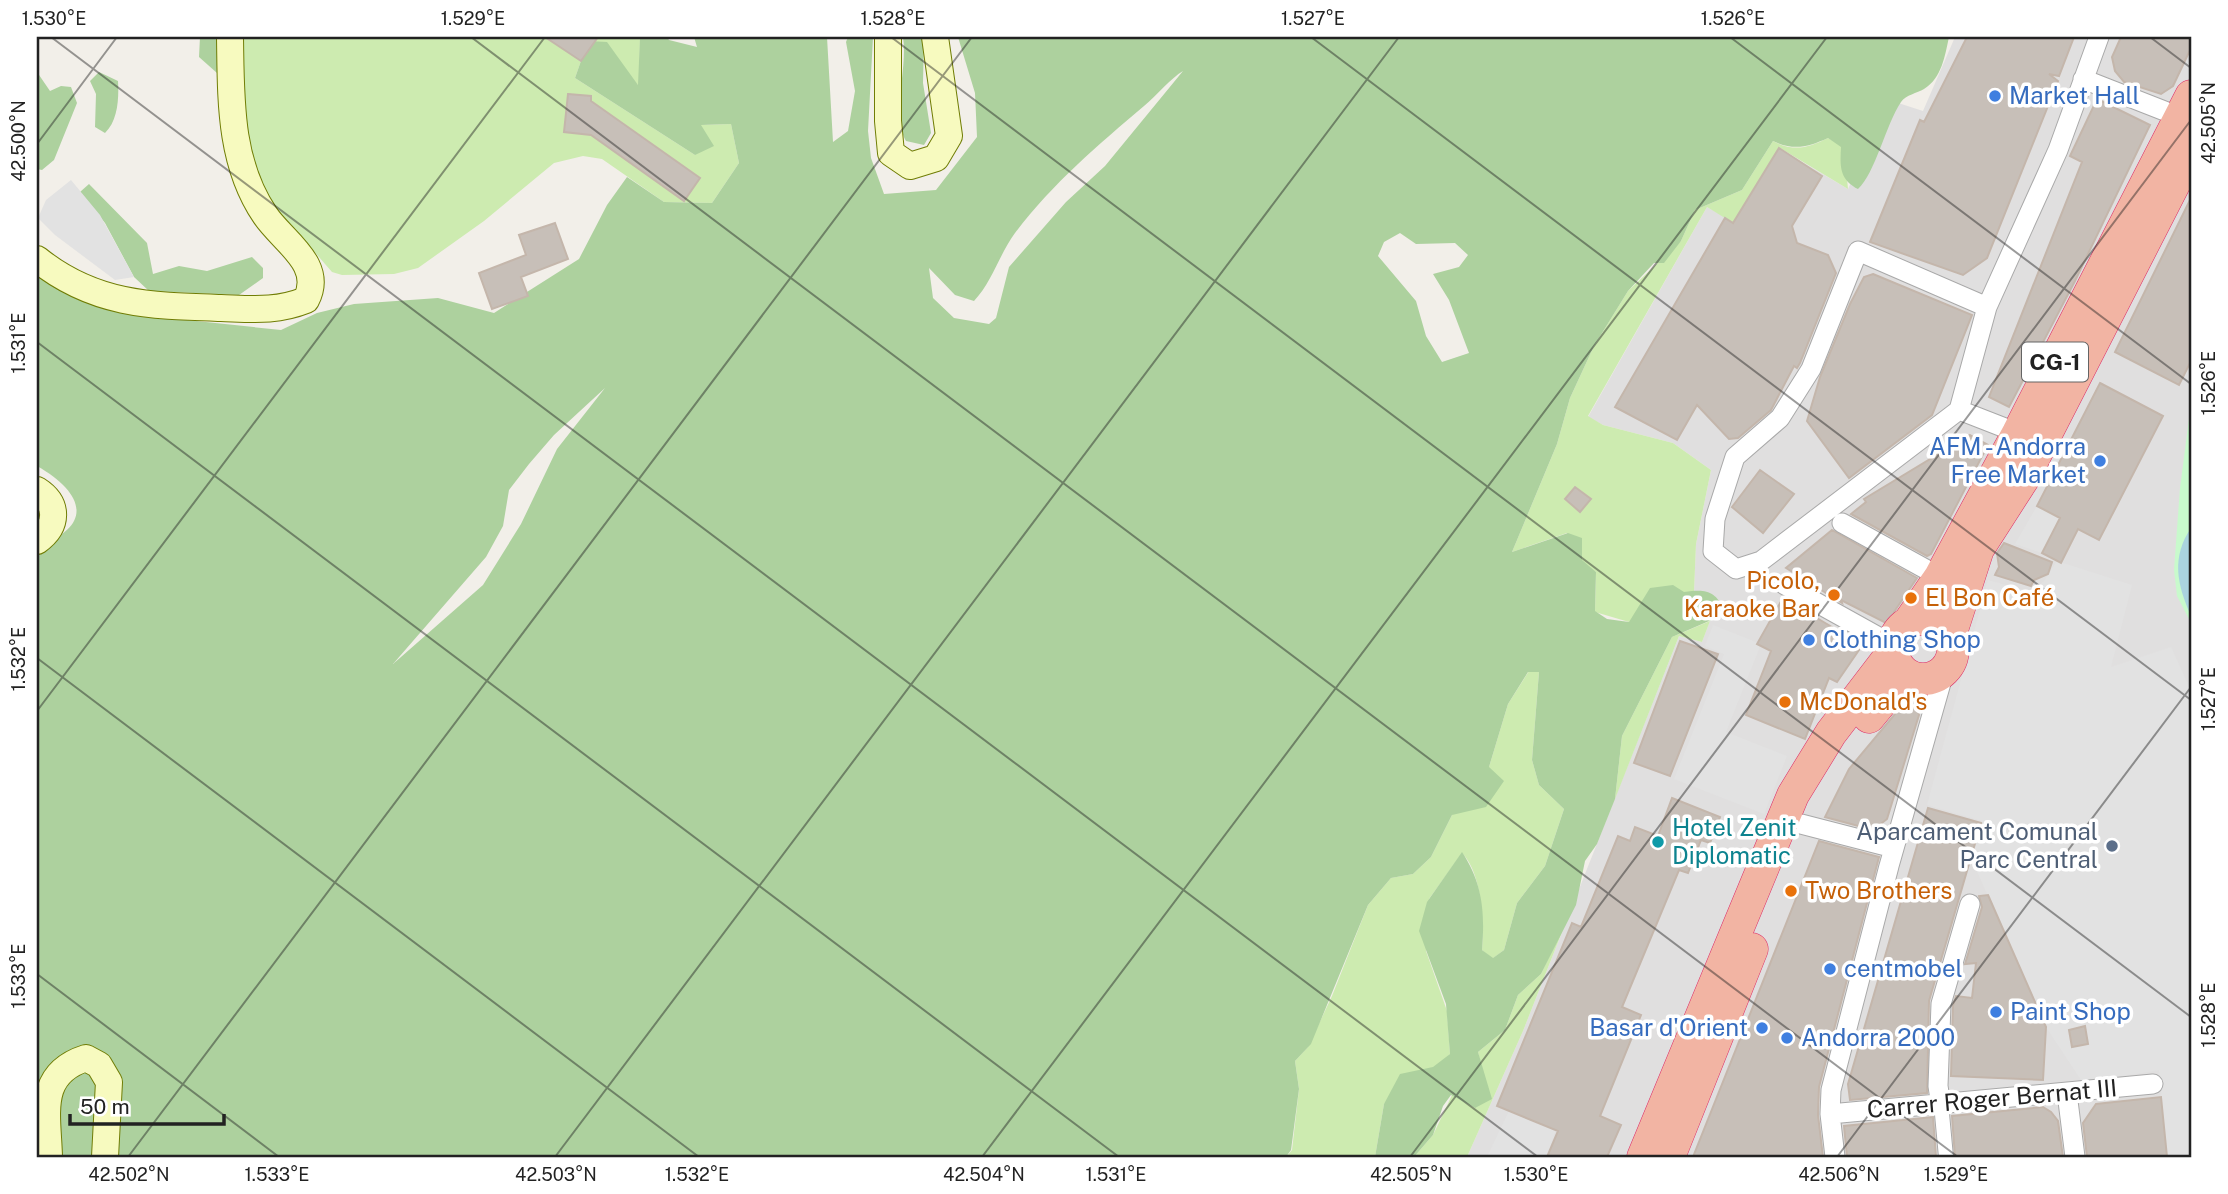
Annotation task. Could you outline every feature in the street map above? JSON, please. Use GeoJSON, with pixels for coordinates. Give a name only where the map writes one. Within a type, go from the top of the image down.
{"type":"FeatureCollection","features":[{"type":"Feature","properties":{"kind":"highway","name":"CG-1"},"geometry":{"type":"LineString","coordinates":[[1643,1157],[1793,795],[1831,733],[1901,649],[2018,433],[2186,107]]}},
{"type":"Feature","properties":{"kind":"highway","name":"CG-1"},"geometry":{"type":"LineString","coordinates":[[1945,669],[1953,651],[1950,636],[1978,549],[2023,479],[2191,151]]}},
{"type":"Feature","properties":{"kind":"highway"},"geometry":{"type":"LineString","coordinates":[[1945,669],[1928,678],[1901,649],[1928,619],[1937,622],[1950,636]]}},
{"type":"Feature","properties":{"kind":"highway","name":"CG-1"},"geometry":{"type":"LineString","coordinates":[[1669,1157],[1801,824],[1842,751],[1893,688],[1901,649]]}},
{"type":"Feature","properties":{"kind":"main road"},"geometry":{"type":"LineString","coordinates":[[37,259],[75,286],[142,306],[282,310],[306,300],[312,281],[306,265],[265,215],[237,154],[232,114],[230,37]]}},
{"type":"Feature","properties":{"kind":"main road"},"geometry":{"type":"LineString","coordinates":[[888,37],[888,121],[891,153],[910,166],[936,158],[949,135],[935,37]]}},
{"type":"Feature","properties":{"kind":"main road"},"geometry":{"type":"LineString","coordinates":[[37,489],[51,503],[54,513],[52,524],[37,541]]}},
{"type":"Feature","properties":{"kind":"main road"},"geometry":{"type":"LineString","coordinates":[[49,1157],[49,1091],[61,1070],[86,1058],[99,1065],[109,1082],[105,1157]]}},
{"type":"Feature","properties":{"kind":"street"},"geometry":{"type":"LineString","coordinates":[[1987,307],[1858,251],[1811,369],[1780,418],[1735,457],[1715,519],[1713,551],[1736,569],[1761,561],[1795,538],[1959,410],[1987,307],[2058,150],[2099,37]]}},
{"type":"Feature","properties":{"kind":"street"},"geometry":{"type":"LineString","coordinates":[[2083,79],[2186,107]]}},
{"type":"Feature","properties":{"kind":"street"},"geometry":{"type":"LineString","coordinates":[[1959,410],[2018,433]]}},
{"type":"Feature","properties":{"kind":"street"},"geometry":{"type":"LineString","coordinates":[[1842,523],[1940,577]]}},
{"type":"Feature","properties":{"kind":"street"},"geometry":{"type":"LineString","coordinates":[[1785,585],[1901,649]]}},
{"type":"Feature","properties":{"kind":"street"},"geometry":{"type":"LineString","coordinates":[[1835,1157],[1830,1114],[1831,1090],[1851,1005],[1945,669]]}},
{"type":"Feature","properties":{"kind":"street"},"geometry":{"type":"LineString","coordinates":[[1801,824],[1894,848]]}},
{"type":"Feature","properties":{"kind":"street"},"geometry":{"type":"LineString","coordinates":[[1946,1157],[1938,1086],[1941,1004],[1970,904]]}},
{"type":"Feature","properties":{"kind":"street","name":"Carrer Roger Bernat III"},"geometry":{"type":"LineString","coordinates":[[1830,1114],[1941,1110],[2153,1084]]}},
{"type":"Feature","properties":{"kind":"street"},"geometry":{"type":"LineString","coordinates":[[2067,1093],[2075,1157]]}},
{"type":"Feature","properties":{"kind":"shaded area"},"geometry":{"type":"Polygon","coordinates":[[[1955,37],[2191,37],[2191,1157],[1467,1157],[1523,1031],[1679,636],[1702,642],[1717,602],[1694,592],[1696,544],[1711,470],[1673,443],[1603,425],[1588,417],[1707,207],[1734,222],[1779,148],[1848,189],[1889,100],[1923,111],[1955,37]]]}},
{"type":"Feature","properties":{"kind":"shaded area"},"geometry":{"type":"Polygon","coordinates":[[[71,180],[100,215],[134,277],[115,280],[55,235],[38,218],[46,200],[71,180]]]}},
{"type":"Feature","properties":{"kind":"shaded area"},"geometry":{"type":"Polygon","coordinates":[[[2037,506],[2060,518],[2042,553],[2015,544],[2037,506]]]}},
{"type":"Feature","properties":{"kind":"shaded area","name":"Aparcament Comunal Parc Central"},"geometry":{"type":"Polygon","coordinates":[[[2057,561],[2132,585],[2111,667],[2171,647],[2191,691],[2191,1157],[2167,1157],[2159,1070],[2083,1083],[2046,1027],[1972,860],[1982,821],[1927,805],[1988,580],[2031,592],[2044,581],[2057,561]]]}},
{"type":"Feature","properties":{"kind":"shaded area"},"geometry":{"type":"Polygon","coordinates":[[[1713,625],[1761,644],[1726,732],[1787,756],[1764,814],[1674,779],[1724,654],[1705,646],[1713,625]]]}},
{"type":"Feature","properties":{"kind":"shaded area"},"geometry":{"type":"Polygon","coordinates":[[[1509,1111],[1556,1130],[1546,1157],[1487,1157],[1509,1111]]]}},
{"type":"Feature","properties":{"kind":"green space"},"geometry":{"type":"Polygon","coordinates":[[[200,37],[219,37],[217,73],[199,57],[200,37]]]}},
{"type":"Feature","properties":{"kind":"green space"},"geometry":{"type":"Polygon","coordinates":[[[239,37],[640,37],[639,86],[588,41],[575,78],[695,155],[701,125],[731,124],[739,163],[712,203],[664,202],[602,159],[583,156],[554,163],[484,221],[418,268],[394,274],[342,275],[332,272],[271,202],[252,165],[241,112],[239,37]]]}},
{"type":"Feature","properties":{"kind":"green space"},"geometry":{"type":"Polygon","coordinates":[[[640,37],[667,37],[669,40],[697,47],[694,37],[827,37],[833,142],[848,131],[855,91],[846,42],[848,37],[873,37],[868,131],[871,158],[884,194],[936,190],[977,137],[975,93],[958,37],[1949,37],[1935,79],[1924,89],[1901,102],[1870,172],[1858,189],[1844,176],[1841,147],[1828,138],[1801,147],[1773,141],[1742,190],[1695,210],[1681,241],[1664,263],[1654,263],[1628,291],[1594,346],[1570,398],[1557,444],[1512,552],[1568,533],[1582,538],[1582,560],[1596,572],[1595,611],[1607,619],[1629,622],[1650,588],[1673,585],[1684,592],[1709,592],[1725,610],[1716,618],[1672,637],[1622,736],[1615,799],[1597,844],[1585,861],[1576,905],[1541,974],[1518,995],[1505,1030],[1478,1052],[1492,1099],[1475,1108],[1451,1095],[1443,1106],[1433,1135],[1414,1157],[1375,1157],[1384,1104],[1400,1074],[1433,1067],[1450,1054],[1446,1004],[1419,931],[1427,902],[1462,852],[1474,876],[1481,899],[1482,950],[1493,958],[1504,950],[1517,903],[1545,866],[1564,809],[1539,785],[1532,760],[1539,672],[1528,672],[1508,704],[1489,767],[1504,781],[1486,807],[1452,815],[1431,857],[1413,874],[1391,878],[1368,905],[1311,1044],[1295,1061],[1299,1089],[1291,1150],[1286,1157],[37,1157],[37,546],[56,538],[68,529],[75,519],[76,508],[73,497],[65,487],[37,466],[37,276],[72,295],[139,315],[281,330],[317,313],[354,304],[438,298],[494,313],[579,259],[607,205],[627,177],[664,202],[712,203],[739,163],[731,124],[701,125],[714,146],[695,155],[575,78],[588,41],[607,42],[638,85],[640,37]],[[1183,71],[1093,150],[1044,198],[1015,233],[974,301],[955,295],[929,268],[933,298],[954,318],[989,324],[996,318],[1009,267],[1066,202],[1105,166],[1183,71]],[[1400,233],[1384,242],[1378,256],[1416,301],[1426,336],[1442,362],[1469,353],[1449,300],[1433,274],[1459,267],[1468,255],[1455,243],[1416,244],[1400,233]],[[605,388],[554,435],[509,490],[503,526],[486,557],[393,664],[483,585],[521,524],[557,449],[605,388]]]}},
{"type":"Feature","properties":{"kind":"green space"},"geometry":{"type":"Polygon","coordinates":[[[903,37],[924,37],[923,83],[931,133],[924,145],[906,141],[902,131],[900,105],[903,37]]]}},
{"type":"Feature","properties":{"kind":"green space"},"geometry":{"type":"Polygon","coordinates":[[[37,72],[50,91],[61,86],[71,87],[77,103],[54,160],[42,170],[37,169],[37,72]]]}},
{"type":"Feature","properties":{"kind":"green space"},"geometry":{"type":"Polygon","coordinates":[[[99,72],[118,81],[115,116],[105,133],[95,127],[96,94],[90,81],[99,72]]]}},
{"type":"Feature","properties":{"kind":"green space"},"geometry":{"type":"Polygon","coordinates":[[[1828,138],[1844,147],[1848,189],[1780,148],[1733,223],[1707,207],[1588,416],[1603,425],[1673,443],[1711,470],[1696,544],[1694,592],[1629,622],[1595,612],[1596,572],[1581,563],[1567,533],[1512,552],[1557,444],[1570,398],[1594,346],[1628,291],[1681,241],[1695,210],[1742,190],[1773,141],[1794,148],[1828,138]]]}},
{"type":"Feature","properties":{"kind":"green space"},"geometry":{"type":"Polygon","coordinates":[[[89,184],[147,243],[153,274],[179,266],[207,271],[252,257],[263,268],[263,278],[239,295],[149,291],[134,277],[105,223],[80,192],[89,184]]]}},
{"type":"Feature","properties":{"kind":"green space"},"geometry":{"type":"Polygon","coordinates":[[[2191,403],[2191,623],[2177,596],[2174,570],[2180,488],[2191,403]]]}},
{"type":"Feature","properties":{"kind":"green space"},"geometry":{"type":"Polygon","coordinates":[[[1710,621],[1702,642],[1679,636],[1615,799],[1622,736],[1672,637],[1710,621]]]}},
{"type":"Feature","properties":{"kind":"green space"},"geometry":{"type":"Polygon","coordinates":[[[1529,671],[1539,672],[1532,760],[1539,785],[1564,809],[1545,866],[1517,903],[1504,950],[1492,959],[1482,950],[1483,926],[1478,885],[1469,862],[1462,853],[1429,899],[1426,951],[1447,1011],[1450,1054],[1436,1070],[1384,1104],[1375,1157],[1286,1157],[1292,1150],[1299,1089],[1295,1061],[1308,1047],[1332,996],[1368,905],[1391,878],[1413,874],[1431,857],[1452,815],[1489,767],[1508,704],[1529,671]]]}},
{"type":"Feature","properties":{"kind":"green space"},"geometry":{"type":"Polygon","coordinates":[[[1564,927],[1523,1031],[1467,1157],[1414,1157],[1433,1135],[1452,1095],[1475,1108],[1481,1066],[1478,1052],[1505,1030],[1518,995],[1541,974],[1564,927]]]}},
{"type":"Feature","properties":{"kind":"water"},"geometry":{"type":"Polygon","coordinates":[[[2191,528],[2191,616],[2182,593],[2178,571],[2181,550],[2191,528]]]}},
{"type":"Feature","properties":{"kind":"building"},"geometry":{"type":"Polygon","coordinates":[[[545,37],[598,37],[581,61],[545,37]]]}},
{"type":"Feature","properties":{"kind":"building"},"geometry":{"type":"Polygon","coordinates":[[[1967,37],[2074,37],[2059,76],[2049,74],[2058,81],[1987,258],[1963,275],[1870,242],[1920,120],[1924,122],[1967,37]]]}},
{"type":"Feature","properties":{"kind":"building"},"geometry":{"type":"Polygon","coordinates":[[[2121,37],[2191,37],[2191,48],[2173,86],[2161,94],[2124,82],[2115,71],[2112,57],[2121,37]]]}},
{"type":"Feature","properties":{"kind":"building"},"geometry":{"type":"Polygon","coordinates":[[[568,94],[591,96],[591,101],[700,178],[684,201],[591,135],[564,132],[568,94]]]}},
{"type":"Feature","properties":{"kind":"building"},"geometry":{"type":"Polygon","coordinates":[[[2097,99],[2150,125],[2075,281],[2009,407],[1989,397],[2082,162],[2070,156],[2097,99]]]}},
{"type":"Feature","properties":{"kind":"building"},"geometry":{"type":"Polygon","coordinates":[[[1779,148],[1822,176],[1792,226],[1797,243],[1828,255],[1836,273],[1800,363],[1797,368],[1794,366],[1771,410],[1738,438],[1729,439],[1697,405],[1677,440],[1615,407],[1725,218],[1733,223],[1779,148]]]}},
{"type":"Feature","properties":{"kind":"building"},"geometry":{"type":"Polygon","coordinates":[[[2191,198],[2191,361],[2179,385],[2115,352],[2191,198]]]}},
{"type":"Feature","properties":{"kind":"building"},"geometry":{"type":"Polygon","coordinates":[[[555,223],[568,259],[521,277],[528,296],[492,309],[479,273],[526,255],[519,235],[555,223]]]}},
{"type":"Feature","properties":{"kind":"building"},"geometry":{"type":"Polygon","coordinates":[[[1873,274],[1972,315],[1932,415],[1849,478],[1807,421],[1820,377],[1850,304],[1864,277],[1873,274]]]}},
{"type":"Feature","properties":{"kind":"building","name":"AFM - Andorra Free Market"},"geometry":{"type":"Polygon","coordinates":[[[2100,383],[2163,416],[2099,540],[2078,529],[2061,563],[2042,553],[2060,518],[2037,506],[2100,383]]]}},
{"type":"Feature","properties":{"kind":"building"},"geometry":{"type":"Polygon","coordinates":[[[1970,435],[1988,445],[1931,554],[1927,556],[1851,514],[1866,502],[1864,499],[1970,435]]]}},
{"type":"Feature","properties":{"kind":"building"},"geometry":{"type":"Polygon","coordinates":[[[1760,470],[1794,494],[1763,533],[1732,507],[1760,470]]]}},
{"type":"Feature","properties":{"kind":"building"},"geometry":{"type":"Polygon","coordinates":[[[1575,487],[1591,499],[1580,512],[1565,499],[1575,487]]]}},
{"type":"Feature","properties":{"kind":"building"},"geometry":{"type":"Polygon","coordinates":[[[1832,530],[1917,578],[1894,612],[1892,626],[1841,600],[1842,603],[1786,568],[1832,530]]]}},
{"type":"Feature","properties":{"kind":"building"},"geometry":{"type":"Polygon","coordinates":[[[2004,543],[2052,562],[2048,574],[2034,580],[2031,586],[1995,575],[1999,567],[1997,553],[2004,543]]]}},
{"type":"Feature","properties":{"kind":"building"},"geometry":{"type":"Polygon","coordinates":[[[1783,598],[1859,643],[1859,650],[1837,682],[1829,678],[1805,739],[1746,715],[1771,651],[1757,644],[1783,598]]]}},
{"type":"Feature","properties":{"kind":"building"},"geometry":{"type":"Polygon","coordinates":[[[1680,641],[1718,654],[1670,776],[1634,763],[1680,641]]]}},
{"type":"Feature","properties":{"kind":"building"},"geometry":{"type":"Polygon","coordinates":[[[1905,702],[1917,707],[1919,715],[1887,819],[1873,830],[1825,817],[1849,769],[1905,702]]]}},
{"type":"Feature","properties":{"kind":"building"},"geometry":{"type":"Polygon","coordinates":[[[1672,798],[1720,817],[1710,843],[1701,840],[1688,873],[1679,870],[1622,1007],[1641,1015],[1600,1116],[1621,1125],[1607,1157],[1547,1157],[1558,1131],[1497,1106],[1572,923],[1581,927],[1618,836],[1630,841],[1635,827],[1658,836],[1672,798]]]}},
{"type":"Feature","properties":{"kind":"building"},"geometry":{"type":"Polygon","coordinates":[[[1928,808],[1981,823],[1929,1001],[1927,1093],[1850,1100],[1848,1084],[1928,808]]]}},
{"type":"Feature","properties":{"kind":"building"},"geometry":{"type":"Polygon","coordinates":[[[1819,841],[1879,857],[1819,1087],[1818,1115],[1823,1157],[1693,1157],[1819,841]]]}},
{"type":"Feature","properties":{"kind":"building","name":"Paint Shop"},"geometry":{"type":"Polygon","coordinates":[[[1988,895],[2046,1027],[2043,1080],[1951,1076],[1953,1006],[1956,996],[1972,998],[1976,963],[1965,964],[1982,907],[1979,896],[1988,895]]]}},
{"type":"Feature","properties":{"kind":"building"},"geometry":{"type":"Polygon","coordinates":[[[2085,1026],[2088,1044],[2072,1047],[2069,1030],[2085,1026]]]}},
{"type":"Feature","properties":{"kind":"building"},"geometry":{"type":"Polygon","coordinates":[[[2161,1097],[2167,1157],[2087,1157],[2083,1123],[2096,1104],[2161,1097]]]}},
{"type":"Feature","properties":{"kind":"building"},"geometry":{"type":"Polygon","coordinates":[[[2043,1107],[2058,1121],[2063,1157],[1955,1157],[1952,1116],[2043,1107]]]}},
{"type":"Feature","properties":{"kind":"building"},"geometry":{"type":"Polygon","coordinates":[[[1933,1117],[1936,1157],[1847,1157],[1844,1126],[1933,1117]]]}},
{"type":"Feature","properties":{"kind":"place","name":"Market Hall"},"geometry":{"type":"Point","coordinates":[1995,96]}},
{"type":"Feature","properties":{"kind":"place","name":"AFM - Andorra Free Market"},"geometry":{"type":"Point","coordinates":[2100,461]}},
{"type":"Feature","properties":{"kind":"place","name":"Picolo, Karaoke Bar"},"geometry":{"type":"Point","coordinates":[1834,595]}},
{"type":"Feature","properties":{"kind":"place","name":"El Bon Café"},"geometry":{"type":"Point","coordinates":[1911,598]}},
{"type":"Feature","properties":{"kind":"place","name":"Clothing Shop"},"geometry":{"type":"Point","coordinates":[1809,640]}},
{"type":"Feature","properties":{"kind":"place","name":"McDonald's"},"geometry":{"type":"Point","coordinates":[1785,702]}},
{"type":"Feature","properties":{"kind":"place","name":"Hotel Zenit Diplomatic"},"geometry":{"type":"Point","coordinates":[1658,842]}},
{"type":"Feature","properties":{"kind":"place","name":"Aparcament Comunal Parc Central"},"geometry":{"type":"Point","coordinates":[2112,846]}},
{"type":"Feature","properties":{"kind":"place","name":"Two Brothers"},"geometry":{"type":"Point","coordinates":[1791,891]}},
{"type":"Feature","properties":{"kind":"place","name":"centmobel"},"geometry":{"type":"Point","coordinates":[1830,969]}},
{"type":"Feature","properties":{"kind":"place","name":"Paint Shop"},"geometry":{"type":"Point","coordinates":[1996,1012]}},
{"type":"Feature","properties":{"kind":"place","name":"Basar d'Orient"},"geometry":{"type":"Point","coordinates":[1762,1028]}},
{"type":"Feature","properties":{"kind":"place","name":"Andorra 2000"},"geometry":{"type":"Point","coordinates":[1787,1038]}}]}
